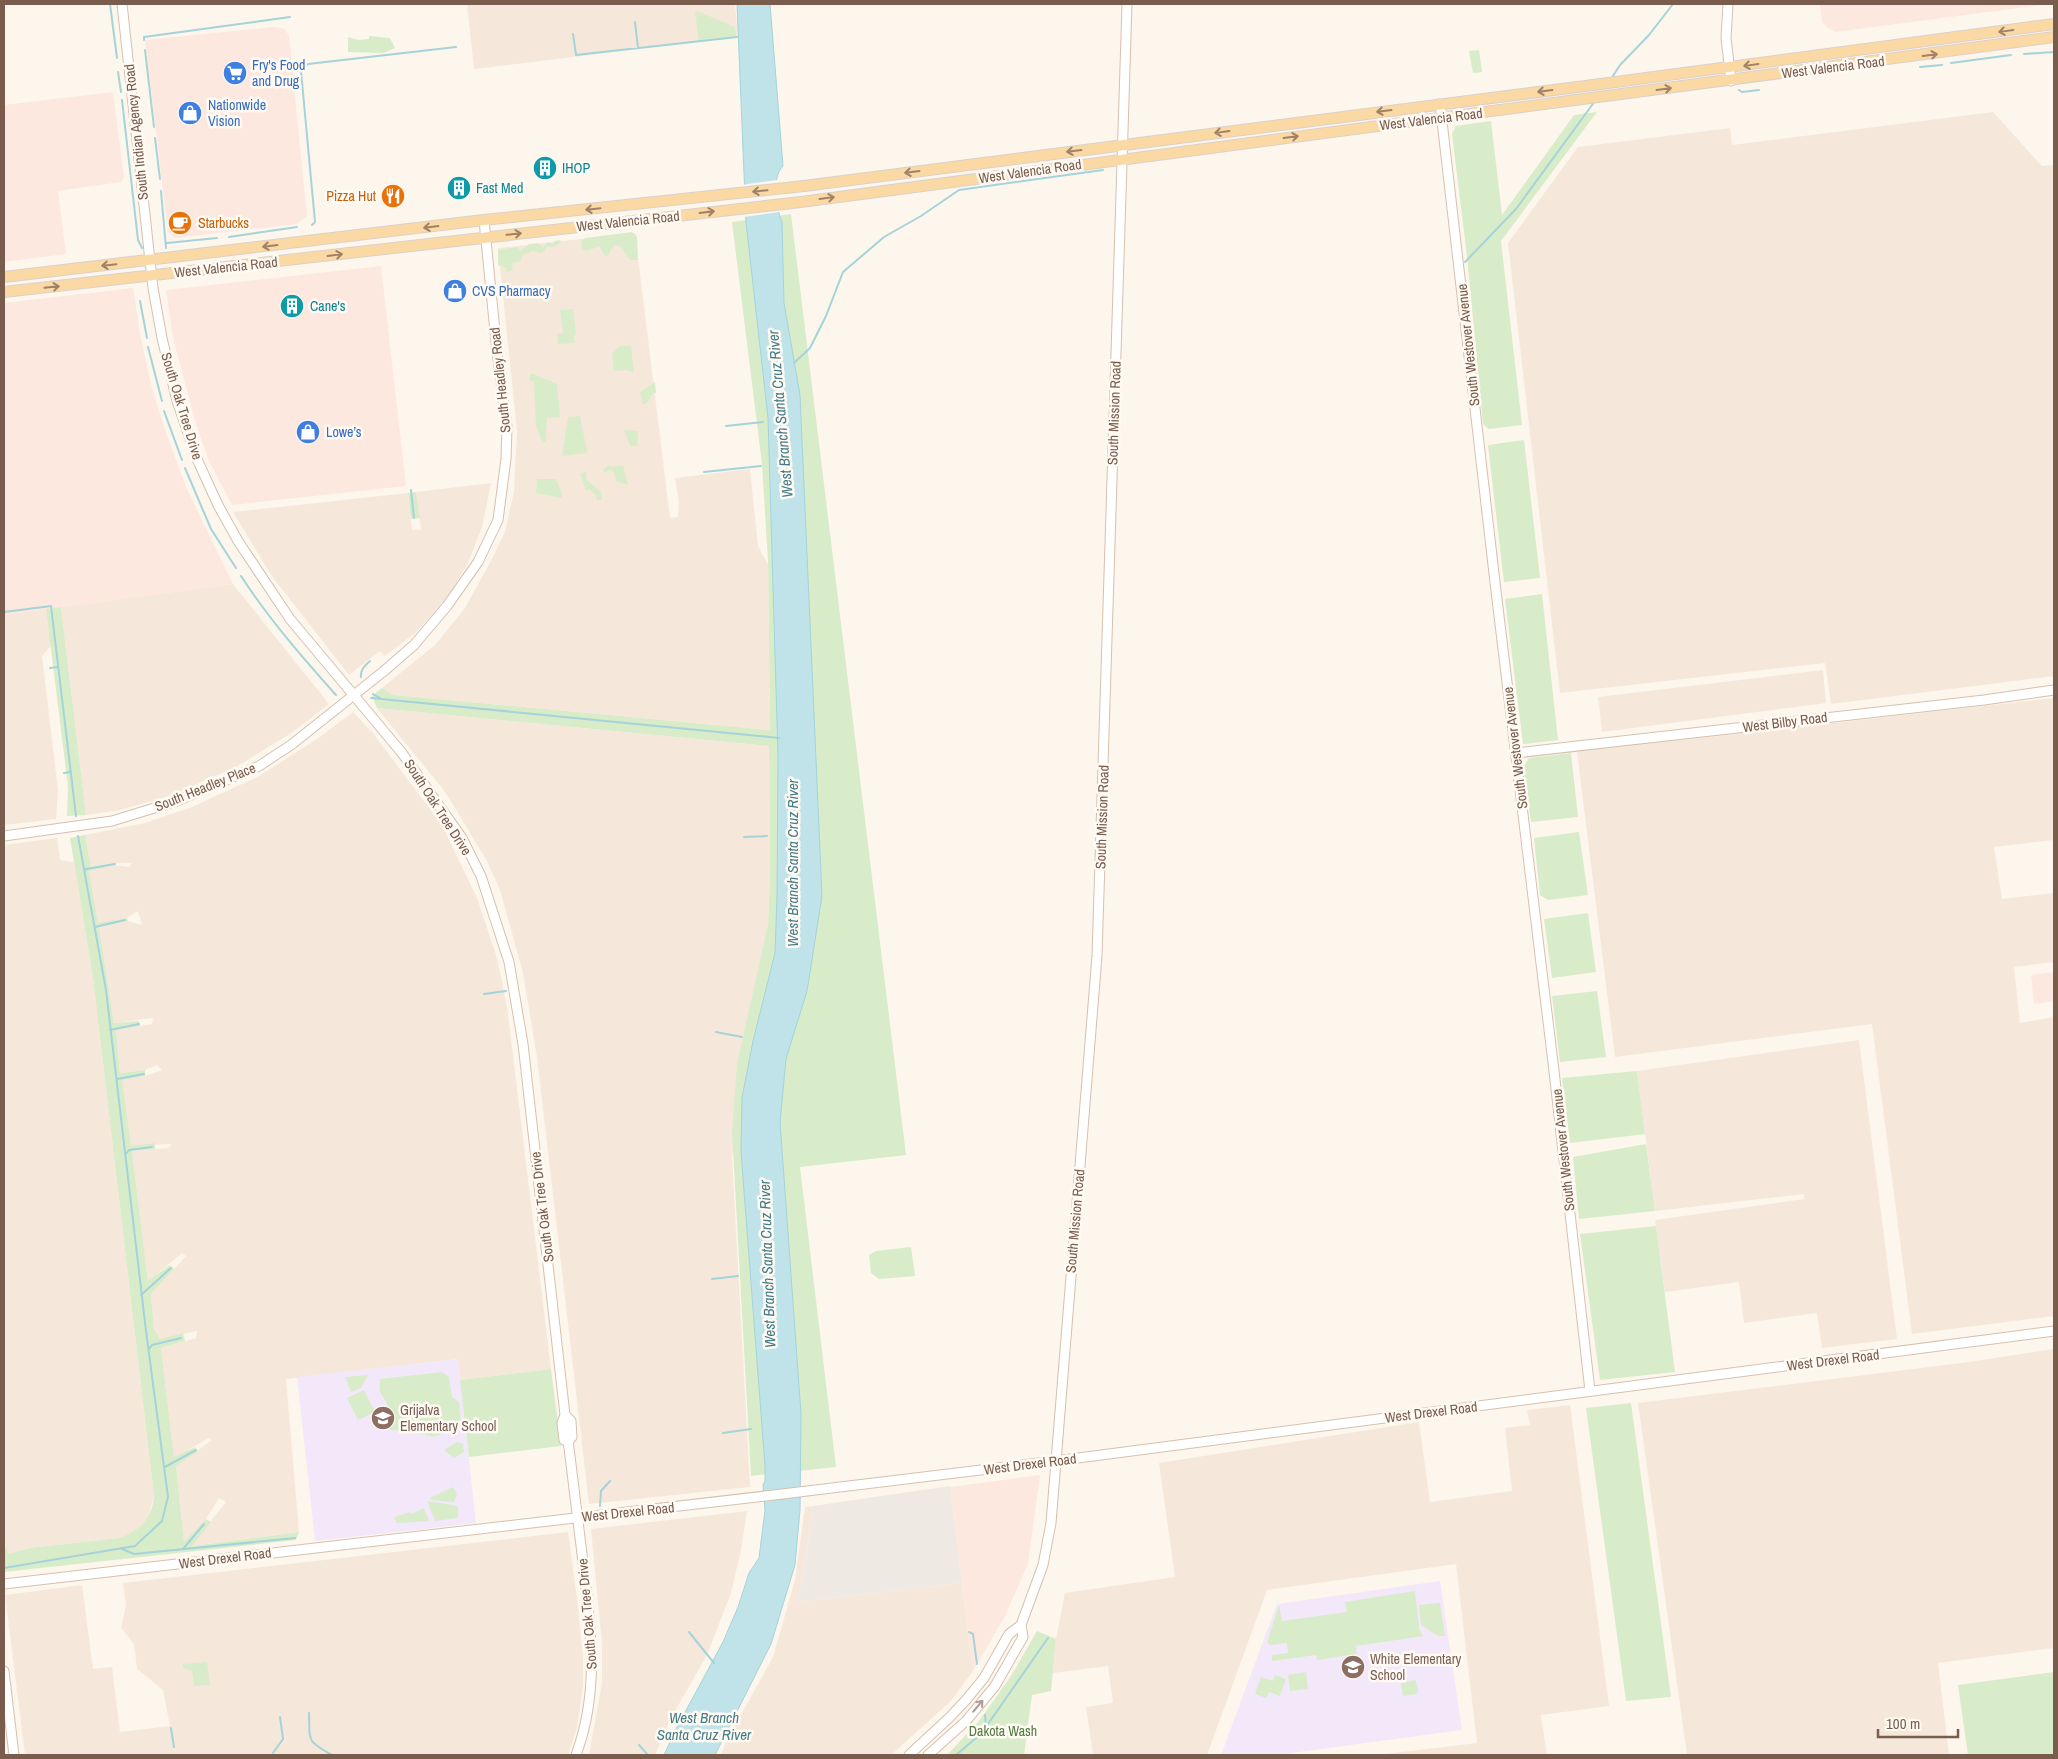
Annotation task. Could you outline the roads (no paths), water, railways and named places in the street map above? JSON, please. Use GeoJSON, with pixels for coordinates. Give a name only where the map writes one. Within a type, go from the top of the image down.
{"type":"FeatureCollection","features":[{"type":"Feature","properties":{"kind":"main road","name":"West Valencia Road"},"geometry":{"type":"LineString","coordinates":[[4,279],[484,220],[778,189],[1730,68],[2054,24]]}},
{"type":"Feature","properties":{"kind":"main road","name":"West Valencia Road"},"geometry":{"type":"LineString","coordinates":[[4,292],[778,204],[1731,81],[2054,37]]}},
{"type":"Feature","properties":{"kind":"main road"},"geometry":{"type":"LineString","coordinates":[[1904,44],[1904,58]]}},
{"type":"Feature","properties":{"kind":"main road"},"geometry":{"type":"LineString","coordinates":[[302,242],[303,258]]}},
{"type":"Feature","properties":{"kind":"main road"},"geometry":{"type":"LineString","coordinates":[[4,279],[4,292]]}},
{"type":"Feature","properties":{"kind":"street","name":"South Indian Agency Road"},"geometry":{"type":"LineString","coordinates":[[122,4],[151,261]]}},
{"type":"Feature","properties":{"kind":"street","name":"South Mission Road"},"geometry":{"type":"LineString","coordinates":[[928,1755],[966,1721],[995,1686],[1023,1636],[1021,1625],[1037,1583],[1051,1522],[1097,956],[1127,4]]}},
{"type":"Feature","properties":{"kind":"street"},"geometry":{"type":"LineString","coordinates":[[1728,4],[1726,38],[1731,81]]}},
{"type":"Feature","properties":{"kind":"street","name":"South Westover Avenue"},"geometry":{"type":"LineString","coordinates":[[1440,104],[1590,1391]]}},
{"type":"Feature","properties":{"kind":"street","name":"South Headley Road"},"geometry":{"type":"LineString","coordinates":[[354,694],[414,645],[431,627],[478,562],[498,520],[506,459],[507,426],[497,352],[484,220]]}},
{"type":"Feature","properties":{"kind":"street","name":"South Oak Tree Drive"},"geometry":{"type":"LineString","coordinates":[[151,261],[162,338],[177,401],[197,458],[218,505],[238,541],[290,619],[402,752],[462,838],[481,876],[509,962],[523,1044],[565,1415],[571,1421],[572,1437],[568,1442],[590,1615],[592,1690],[582,1740],[576,1755]]}},
{"type":"Feature","properties":{"kind":"street","name":"West Bilby Road"},"geometry":{"type":"LineString","coordinates":[[1516,752],[1984,700],[2054,690]]}},
{"type":"Feature","properties":{"kind":"street","name":"South Headley Place"},"geometry":{"type":"LineString","coordinates":[[4,836],[112,821],[177,801],[259,766],[291,745],[354,694]]}},
{"type":"Feature","properties":{"kind":"street","name":"West Drexel Road"},"geometry":{"type":"LineString","coordinates":[[4,1584],[1055,1461],[2054,1331]]}},
{"type":"Feature","properties":{"kind":"street","name":"South Mission Road"},"geometry":{"type":"LineString","coordinates":[[909,1755],[966,1700],[984,1678],[1009,1634],[1021,1625]]}},
{"type":"Feature","properties":{"kind":"street"},"geometry":{"type":"LineString","coordinates":[[4,1671],[14,1755]]}},
{"type":"Feature","properties":{"kind":"water","name":"West Branch Santa Cruz River"},"geometry":{"type":"Polygon","coordinates":[[[737,4],[770,4],[783,166],[777,178],[776,193],[782,222],[784,303],[800,395],[822,896],[807,991],[786,1059],[780,1122],[801,1414],[800,1510],[795,1565],[771,1644],[715,1755],[664,1755],[723,1642],[738,1607],[749,1573],[759,1558],[765,1511],[763,1485],[765,1481],[765,1466],[741,1152],[742,1098],[753,1041],[775,953],[778,756],[768,418],[746,222],[737,4]]]}},
{"type":"Feature","properties":{"kind":"waterway"},"geometry":{"type":"LineString","coordinates":[[110,4],[117,58]]}},
{"type":"Feature","properties":{"kind":"waterway"},"geometry":{"type":"LineString","coordinates":[[1611,79],[1620,65],[1649,35],[1673,4]]}},
{"type":"Feature","properties":{"kind":"waterway"},"geometry":{"type":"LineString","coordinates":[[144,40],[144,37],[290,17]]}},
{"type":"Feature","properties":{"kind":"waterway"},"geometry":{"type":"LineString","coordinates":[[635,22],[638,48]]}},
{"type":"Feature","properties":{"kind":"waterway"},"geometry":{"type":"LineString","coordinates":[[573,34],[576,55],[737,37]]}},
{"type":"Feature","properties":{"kind":"waterway"},"geometry":{"type":"LineString","coordinates":[[312,225],[315,222],[301,71],[308,64],[456,47]]}},
{"type":"Feature","properties":{"kind":"waterway"},"geometry":{"type":"LineString","coordinates":[[145,50],[154,127]]}},
{"type":"Feature","properties":{"kind":"waterway"},"geometry":{"type":"LineString","coordinates":[[2024,54],[2054,52]]}},
{"type":"Feature","properties":{"kind":"waterway"},"geometry":{"type":"LineString","coordinates":[[1951,63],[2011,55]]}},
{"type":"Feature","properties":{"kind":"waterway"},"geometry":{"type":"LineString","coordinates":[[1920,67],[1942,65]]}},
{"type":"Feature","properties":{"kind":"waterway"},"geometry":{"type":"LineString","coordinates":[[118,72],[121,92]]}},
{"type":"Feature","properties":{"kind":"waterway"},"geometry":{"type":"LineString","coordinates":[[1739,90],[1742,92],[1759,90]]}},
{"type":"Feature","properties":{"kind":"waterway"},"geometry":{"type":"LineString","coordinates":[[122,100],[138,240],[142,248]]}},
{"type":"Feature","properties":{"kind":"waterway"},"geometry":{"type":"LineString","coordinates":[[1465,262],[1516,209],[1595,101]]}},
{"type":"Feature","properties":{"kind":"waterway"},"geometry":{"type":"LineString","coordinates":[[155,138],[160,179]]}},
{"type":"Feature","properties":{"kind":"waterway"},"geometry":{"type":"LineString","coordinates":[[794,363],[810,348],[826,316],[843,272],[884,237],[921,216],[959,190],[1103,170]]}},
{"type":"Feature","properties":{"kind":"waterway"},"geometry":{"type":"LineString","coordinates":[[161,191],[166,248]]}},
{"type":"Feature","properties":{"kind":"waterway"},"geometry":{"type":"LineString","coordinates":[[229,237],[297,227]]}},
{"type":"Feature","properties":{"kind":"waterway"},"geometry":{"type":"LineString","coordinates":[[167,243],[217,238]]}},
{"type":"Feature","properties":{"kind":"waterway"},"geometry":{"type":"LineString","coordinates":[[140,301],[147,338]]}},
{"type":"Feature","properties":{"kind":"waterway"},"geometry":{"type":"LineString","coordinates":[[148,347],[162,401]]}},
{"type":"Feature","properties":{"kind":"waterway"},"geometry":{"type":"LineString","coordinates":[[164,411],[182,460]]}},
{"type":"Feature","properties":{"kind":"waterway"},"geometry":{"type":"LineString","coordinates":[[726,426],[763,422]]}},
{"type":"Feature","properties":{"kind":"waterway"},"geometry":{"type":"LineString","coordinates":[[704,472],[761,466]]}},
{"type":"Feature","properties":{"kind":"waterway"},"geometry":{"type":"LineString","coordinates":[[185,468],[211,529],[236,568]]}},
{"type":"Feature","properties":{"kind":"waterway"},"geometry":{"type":"LineString","coordinates":[[411,490],[414,518]]}},
{"type":"Feature","properties":{"kind":"waterway"},"geometry":{"type":"LineString","coordinates":[[241,576],[286,637],[336,695]]}},
{"type":"Feature","properties":{"kind":"waterway"},"geometry":{"type":"LineString","coordinates":[[4,612],[51,606],[76,816]]}},
{"type":"Feature","properties":{"kind":"waterway"},"geometry":{"type":"LineString","coordinates":[[361,677],[362,670],[370,661]]}},
{"type":"Feature","properties":{"kind":"waterway"},"geometry":{"type":"LineString","coordinates":[[50,668],[58,667]]}},
{"type":"Feature","properties":{"kind":"waterway"},"geometry":{"type":"LineString","coordinates":[[373,694],[380,698]]}},
{"type":"Feature","properties":{"kind":"waterway"},"geometry":{"type":"LineString","coordinates":[[371,698],[779,738]]}},
{"type":"Feature","properties":{"kind":"waterway"},"geometry":{"type":"LineString","coordinates":[[64,773],[71,772]]}},
{"type":"Feature","properties":{"kind":"waterway"},"geometry":{"type":"LineString","coordinates":[[4,1568],[135,1546],[162,1521],[168,1497],[146,1331],[106,990],[78,836]]}},
{"type":"Feature","properties":{"kind":"waterway"},"geometry":{"type":"LineString","coordinates":[[744,837],[767,836]]}},
{"type":"Feature","properties":{"kind":"waterway"},"geometry":{"type":"LineString","coordinates":[[85,871],[86,869],[115,864]]}},
{"type":"Feature","properties":{"kind":"waterway"},"geometry":{"type":"LineString","coordinates":[[95,927],[125,920]]}},
{"type":"Feature","properties":{"kind":"waterway"},"geometry":{"type":"LineString","coordinates":[[484,994],[506,991]]}},
{"type":"Feature","properties":{"kind":"waterway"},"geometry":{"type":"LineString","coordinates":[[110,1030],[139,1024]]}},
{"type":"Feature","properties":{"kind":"waterway"},"geometry":{"type":"LineString","coordinates":[[716,1032],[742,1037]]}},
{"type":"Feature","properties":{"kind":"waterway"},"geometry":{"type":"LineString","coordinates":[[117,1079],[144,1074]]}},
{"type":"Feature","properties":{"kind":"waterway"},"geometry":{"type":"LineString","coordinates":[[125,1155],[129,1150],[152,1147]]}},
{"type":"Feature","properties":{"kind":"waterway"},"geometry":{"type":"LineString","coordinates":[[141,1295],[171,1268]]}},
{"type":"Feature","properties":{"kind":"waterway"},"geometry":{"type":"LineString","coordinates":[[712,1279],[738,1276]]}},
{"type":"Feature","properties":{"kind":"waterway"},"geometry":{"type":"LineString","coordinates":[[149,1349],[152,1345],[181,1338]]}},
{"type":"Feature","properties":{"kind":"waterway"},"geometry":{"type":"LineString","coordinates":[[723,1433],[751,1429]]}},
{"type":"Feature","properties":{"kind":"waterway"},"geometry":{"type":"LineString","coordinates":[[165,1467],[196,1450]]}},
{"type":"Feature","properties":{"kind":"waterway"},"geometry":{"type":"LineString","coordinates":[[600,1506],[601,1491],[610,1481]]}},
{"type":"Feature","properties":{"kind":"waterway"},"geometry":{"type":"LineString","coordinates":[[183,1549],[204,1524]]}},
{"type":"Feature","properties":{"kind":"waterway"},"geometry":{"type":"LineString","coordinates":[[122,1549],[134,1554],[295,1538]]}},
{"type":"Feature","properties":{"kind":"waterway"},"geometry":{"type":"LineString","coordinates":[[689,1632],[714,1663]]}},
{"type":"Feature","properties":{"kind":"waterway"},"geometry":{"type":"LineString","coordinates":[[969,1632],[973,1634],[977,1664]]}},
{"type":"Feature","properties":{"kind":"waterway"},"geometry":{"type":"LineString","coordinates":[[956,1755],[981,1734],[1048,1638]]}},
{"type":"Feature","properties":{"kind":"waterway"},"geometry":{"type":"LineString","coordinates":[[309,1713],[311,1739],[332,1755]]}},
{"type":"Feature","properties":{"kind":"waterway"},"geometry":{"type":"LineString","coordinates":[[985,1715],[986,1727]]}},
{"type":"Feature","properties":{"kind":"waterway"},"geometry":{"type":"LineString","coordinates":[[273,1753],[283,1739],[280,1717]]}},
{"type":"Feature","properties":{"kind":"waterway"},"geometry":{"type":"LineString","coordinates":[[171,1728],[174,1747]]}},
{"type":"Feature","properties":{"kind":"waterway"},"geometry":{"type":"LineString","coordinates":[[639,1745],[648,1755]]}},
{"type":"Feature","properties":{"kind":"place","name":"Fry's Food and Drug"},"geometry":{"type":"Point","coordinates":[235,73]}},
{"type":"Feature","properties":{"kind":"place","name":"Nationwide Vision"},"geometry":{"type":"Point","coordinates":[190,113]}},
{"type":"Feature","properties":{"kind":"place","name":"IHOP"},"geometry":{"type":"Point","coordinates":[545,168]}},
{"type":"Feature","properties":{"kind":"place","name":"Fast Med"},"geometry":{"type":"Point","coordinates":[459,188]}},
{"type":"Feature","properties":{"kind":"place","name":"Pizza Hut"},"geometry":{"type":"Point","coordinates":[393,196]}},
{"type":"Feature","properties":{"kind":"place","name":"Starbucks"},"geometry":{"type":"Point","coordinates":[180,223]}},
{"type":"Feature","properties":{"kind":"place","name":"CVS Pharmacy"},"geometry":{"type":"Point","coordinates":[455,291]}},
{"type":"Feature","properties":{"kind":"place","name":"Cane's"},"geometry":{"type":"Point","coordinates":[292,306]}},
{"type":"Feature","properties":{"kind":"place","name":"Lowe’s"},"geometry":{"type":"Point","coordinates":[308,432]}},
{"type":"Feature","properties":{"kind":"place","name":"Grijalva Elementary School"},"geometry":{"type":"Point","coordinates":[383,1418]}},
{"type":"Feature","properties":{"kind":"place","name":"White Elementary School"},"geometry":{"type":"Point","coordinates":[1353,1667]}},
{"type":"Feature","properties":{"kind":"park label","name":"Dakota Wash"},"geometry":{"type":"Point","coordinates":[1003,1731]}}]}
